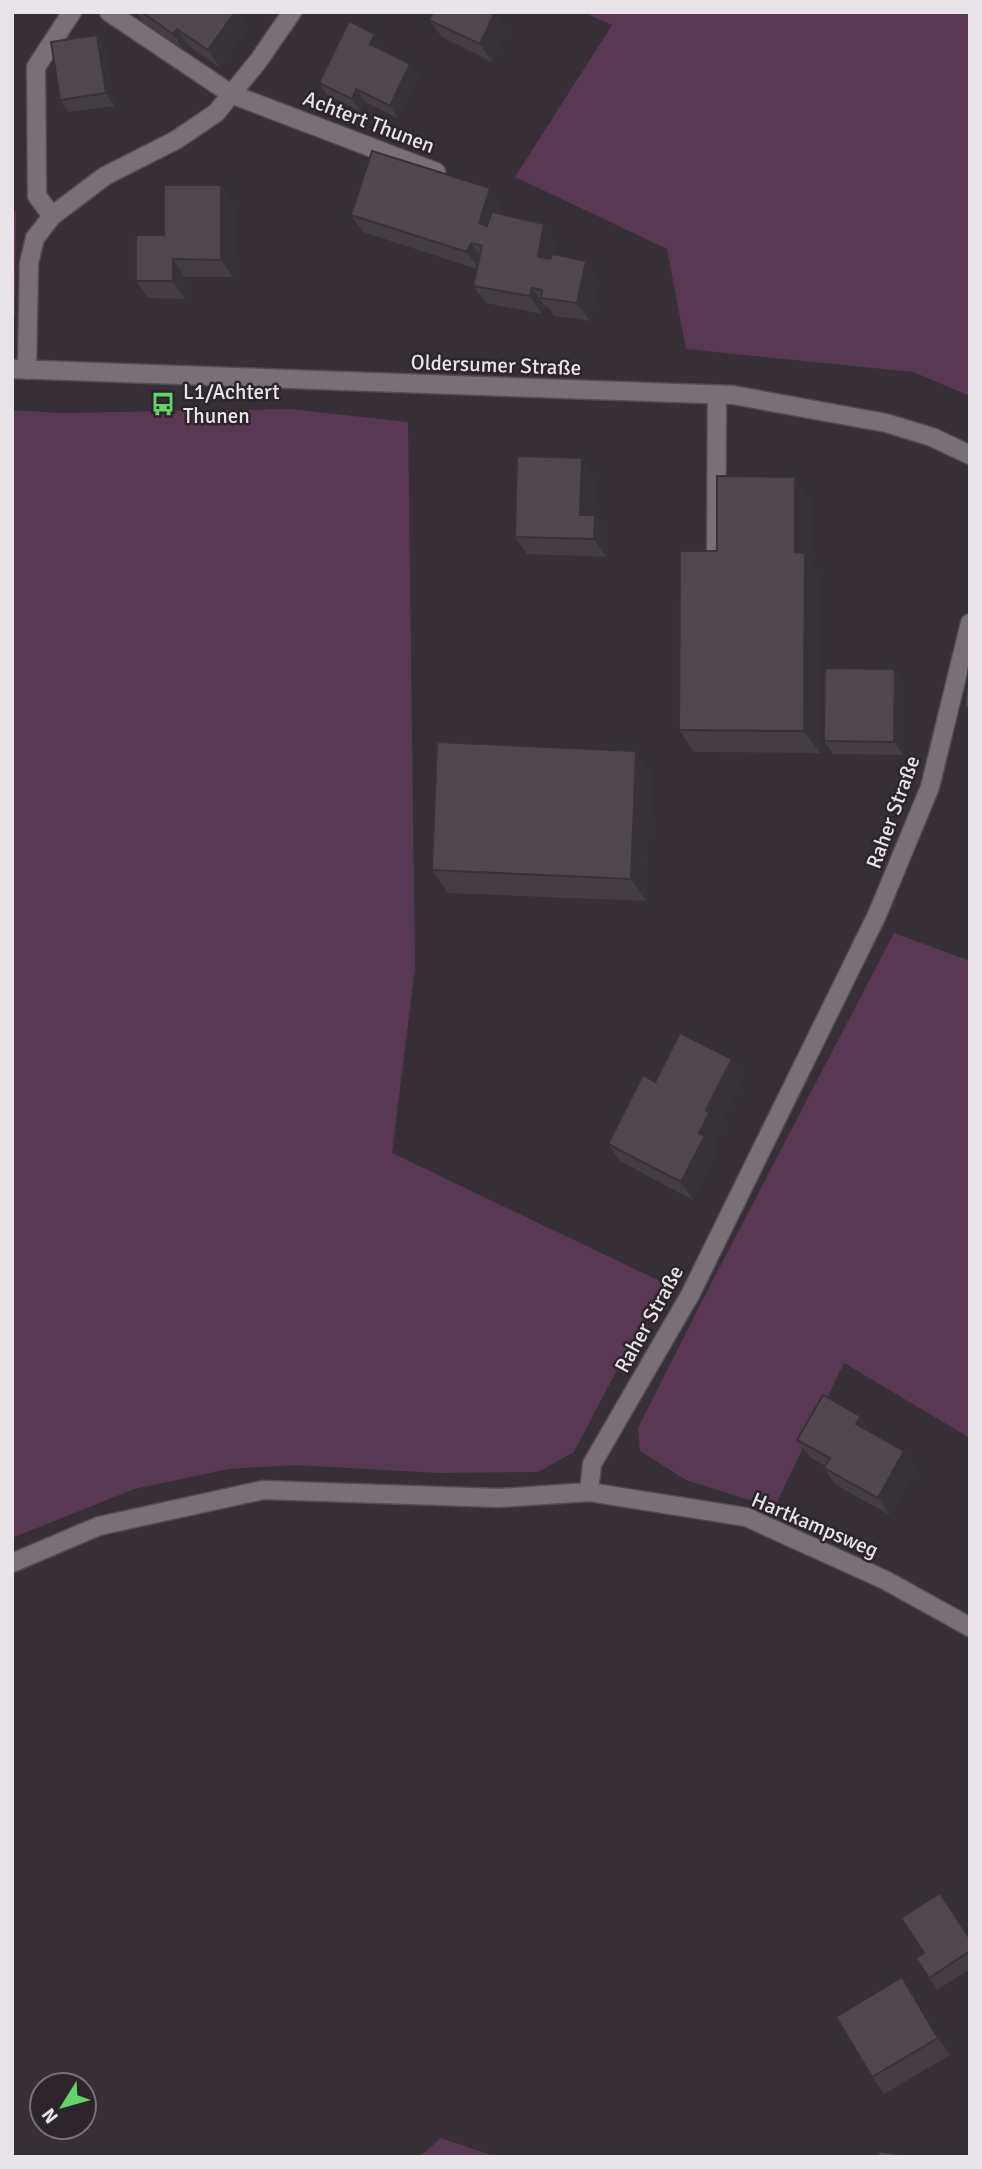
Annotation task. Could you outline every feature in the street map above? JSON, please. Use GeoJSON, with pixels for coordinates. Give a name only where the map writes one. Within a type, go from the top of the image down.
{"type":"FeatureCollection","features":[{"type":"Feature","properties":{"kind":"street"},"geometry":{"type":"LineString","coordinates":[[52,216],[37,196],[36,67],[72,12]]}},
{"type":"Feature","properties":{"kind":"street","name":"Achtert Thunen"},"geometry":{"type":"LineString","coordinates":[[109,12],[231,94],[447,176]]}},
{"type":"Feature","properties":{"kind":"street"},"geometry":{"type":"LineString","coordinates":[[20,369],[29,263],[35,238],[52,216],[105,176],[176,140],[216,113],[259,60],[292,12]]}},
{"type":"Feature","properties":{"kind":"street","name":"Oldersumer Straße"},"geometry":{"type":"LineString","coordinates":[[20,369],[733,395],[886,423],[932,437],[970,455]]}},
{"type":"Feature","properties":{"kind":"street"},"geometry":{"type":"LineString","coordinates":[[716,562],[718,395]]}},
{"type":"Feature","properties":{"kind":"street","name":"Raher Straße"},"geometry":{"type":"LineString","coordinates":[[589,1492],[592,1464],[690,1295],[877,915],[930,787],[970,623]]}},
{"type":"Feature","properties":{"kind":"street"},"geometry":{"type":"LineString","coordinates":[[12,1563],[99,1526],[263,1490],[499,1498],[589,1492]]}},
{"type":"Feature","properties":{"kind":"street","name":"Hartkampsweg"},"geometry":{"type":"LineString","coordinates":[[589,1492],[746,1517],[885,1580],[970,1628]]}},
{"type":"Feature","properties":{"kind":"shaded area"},"geometry":{"type":"Polygon","coordinates":[[[583,12],[970,12],[970,396],[913,372],[686,349],[667,249],[515,177],[612,25],[583,12]]]}},
{"type":"Feature","properties":{"kind":"shaded area"},"geometry":{"type":"Polygon","coordinates":[[[12,211],[16,211],[15,316],[12,316],[12,211]]]}},
{"type":"Feature","properties":{"kind":"shaded area"},"geometry":{"type":"Polygon","coordinates":[[[290,409],[408,422],[415,968],[392,1153],[666,1284],[651,1305],[574,1452],[538,1472],[439,1473],[295,1465],[229,1469],[134,1489],[12,1538],[12,410],[61,413],[290,409]]]}},
{"type":"Feature","properties":{"kind":"shaded area"},"geometry":{"type":"Polygon","coordinates":[[[894,933],[970,961],[970,1438],[844,1363],[774,1508],[686,1480],[640,1451],[638,1428],[894,933]]]}},
{"type":"Feature","properties":{"kind":"shaded area"},"geometry":{"type":"Polygon","coordinates":[[[441,2138],[497,2157],[419,2157],[441,2138]]]}},
{"type":"Feature","properties":{"kind":"building"},"geometry":{"type":"Polygon","coordinates":[[[142,12],[235,12],[208,50],[177,29],[173,34],[142,12]]]}},
{"type":"Feature","properties":{"kind":"building"},"geometry":{"type":"Polygon","coordinates":[[[433,12],[495,12],[480,44],[429,20],[433,12]]]}},
{"type":"Feature","properties":{"kind":"building"},"geometry":{"type":"Polygon","coordinates":[[[349,21],[375,34],[370,44],[410,64],[390,106],[356,89],[352,99],[319,83],[349,21]]]}},
{"type":"Feature","properties":{"kind":"building"},"geometry":{"type":"Polygon","coordinates":[[[97,35],[106,93],[60,100],[51,42],[97,35]]]}},
{"type":"Feature","properties":{"kind":"building"},"geometry":{"type":"Polygon","coordinates":[[[372,151],[490,188],[479,223],[487,226],[492,212],[544,224],[538,257],[550,259],[552,254],[586,261],[577,303],[541,298],[542,290],[532,288],[530,296],[473,286],[482,246],[471,243],[467,252],[351,215],[372,151]]]}},
{"type":"Feature","properties":{"kind":"building"},"geometry":{"type":"Polygon","coordinates":[[[164,185],[221,185],[221,260],[173,259],[173,281],[136,281],[136,235],[164,235],[164,185]]]}},
{"type":"Feature","properties":{"kind":"building"},"geometry":{"type":"Polygon","coordinates":[[[517,456],[582,458],[580,515],[595,515],[594,539],[515,537],[517,456]]]}},
{"type":"Feature","properties":{"kind":"building"},"geometry":{"type":"Polygon","coordinates":[[[717,476],[795,477],[795,552],[805,553],[804,731],[679,730],[680,551],[717,551],[717,476]]]}},
{"type":"Feature","properties":{"kind":"building"},"geometry":{"type":"Polygon","coordinates":[[[970,654],[970,707],[965,707],[970,654]]]}},
{"type":"Feature","properties":{"kind":"building"},"geometry":{"type":"Polygon","coordinates":[[[825,668],[895,669],[894,742],[824,741],[825,668]]]}},
{"type":"Feature","properties":{"kind":"building"},"geometry":{"type":"Polygon","coordinates":[[[437,742],[636,751],[631,879],[432,870],[437,742]]]}},
{"type":"Feature","properties":{"kind":"building"},"geometry":{"type":"Polygon","coordinates":[[[680,1033],[732,1059],[706,1110],[709,1113],[699,1133],[705,1136],[681,1182],[608,1144],[643,1075],[655,1082],[680,1033]]]}},
{"type":"Feature","properties":{"kind":"building"},"geometry":{"type":"Polygon","coordinates":[[[823,1395],[860,1416],[856,1424],[904,1451],[878,1498],[824,1468],[830,1458],[797,1440],[823,1395]]]}},
{"type":"Feature","properties":{"kind":"building"},"geometry":{"type":"Polygon","coordinates":[[[940,1893],[970,1939],[970,1951],[929,1978],[916,1958],[924,1953],[901,1918],[940,1893]]]}},
{"type":"Feature","properties":{"kind":"building"},"geometry":{"type":"Polygon","coordinates":[[[902,1977],[938,2038],[872,2077],[836,2017],[902,1977]]]}},
{"type":"Feature","properties":{"kind":"building"},"geometry":{"type":"Polygon","coordinates":[[[879,2151],[915,2157],[878,2157],[879,2151]]]}},
{"type":"Feature","properties":{"kind":"place","name":"L1/Achtert Thunen"},"geometry":{"type":"Point","coordinates":[163,404]}}]}
